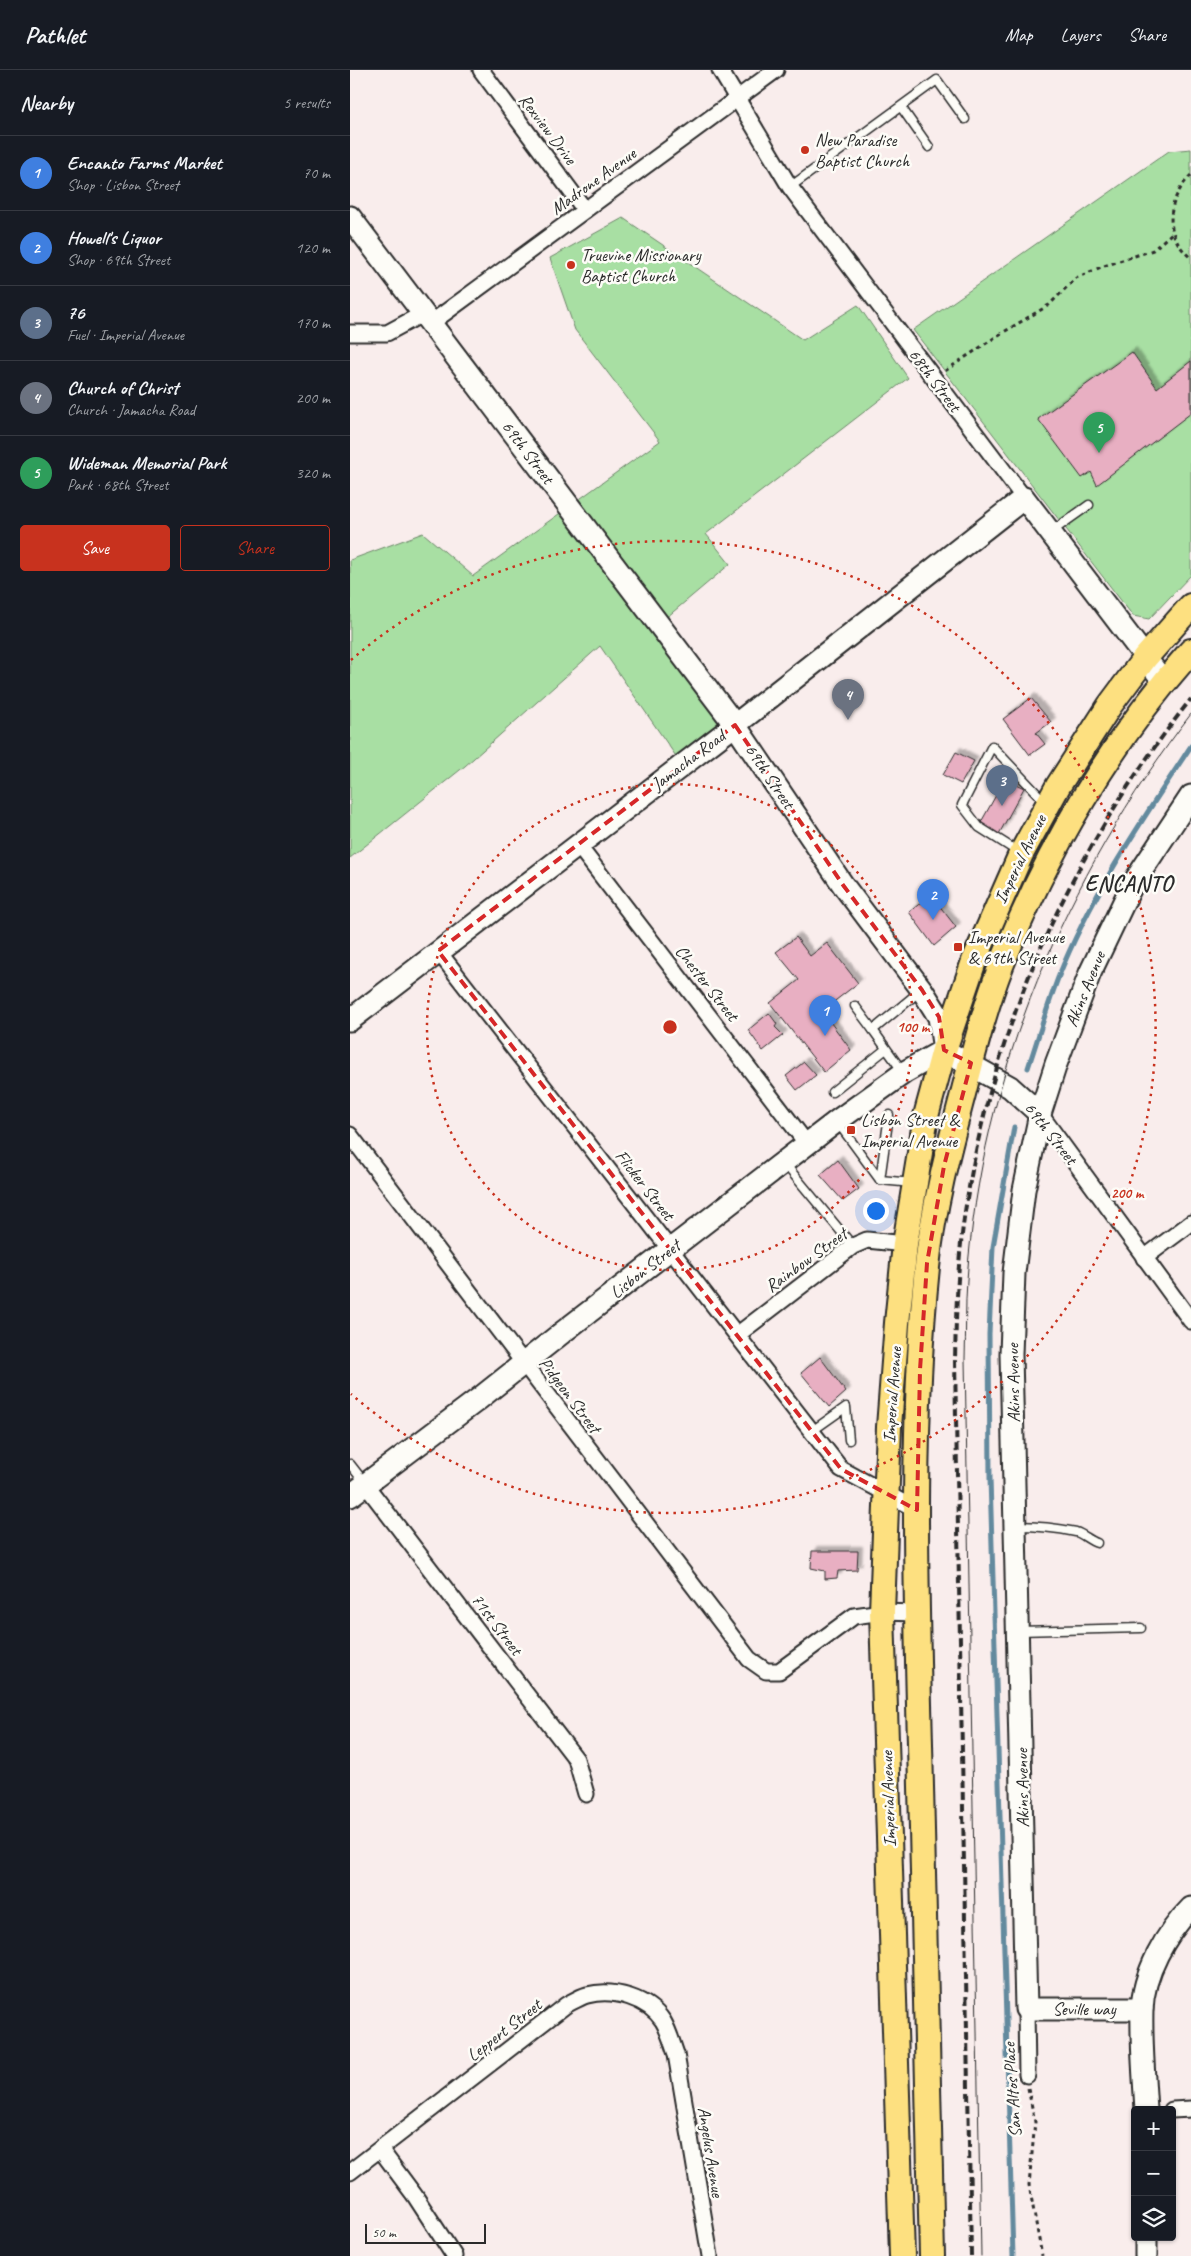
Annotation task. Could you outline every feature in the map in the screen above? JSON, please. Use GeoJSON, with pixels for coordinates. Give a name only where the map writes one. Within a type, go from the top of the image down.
{"type":"FeatureCollection","features":[{"type":"Feature","properties":{"kind":"main road","name":"Imperial Avenue"},"geometry":{"type":"LineString","coordinates":[[902,2256],[882,1612],[889,1427],[905,1244],[926,1116],[944,1050],[974,961],[1021,854],[1047,804],[1110,705],[1145,658],[1191,606]]}},
{"type":"Feature","properties":{"kind":"main road","name":"Imperial Avenue"},"geometry":{"type":"LineString","coordinates":[[932,2256],[916,1613],[920,1370],[927,1263],[944,1166],[970,1064],[1001,967],[1051,855],[1094,783],[1164,682],[1191,652]]}},
{"type":"Feature","properties":{"kind":"street","name":"Rexview Drive"},"geometry":{"type":"LineString","coordinates":[[481,70],[585,210]]}},
{"type":"Feature","properties":{"kind":"street","name":"68th Street"},"geometry":{"type":"LineString","coordinates":[[720,70],[790,187],[1164,682]]}},
{"type":"Feature","properties":{"kind":"street","name":"Madrone Avenue"},"geometry":{"type":"LineString","coordinates":[[350,333],[387,333],[428,318],[585,210],[776,70]]}},
{"type":"Feature","properties":{"kind":"street","name":"69th Street"},"geometry":{"type":"LineString","coordinates":[[350,217],[735,725],[844,885],[922,990],[939,1017],[944,1050],[1010,1087],[1040,1114],[1191,1321]]}},
{"type":"Feature","properties":{"kind":"street","name":"Jamacha Road"},"geometry":{"type":"LineString","coordinates":[[350,1020],[577,844],[735,725],[1024,498]]}},
{"type":"Feature","properties":{"kind":"street","name":"Akins Avenue"},"geometry":{"type":"LineString","coordinates":[[1026,2009],[1011,1354],[1014,1272],[1024,1190],[1040,1114],[1090,972],[1132,885],[1191,796]]}},
{"type":"Feature","properties":{"kind":"street","name":"Chester Street"},"geometry":{"type":"LineString","coordinates":[[577,844],[808,1144]]}},
{"type":"Feature","properties":{"kind":"street","name":"Flicker Street"},"geometry":{"type":"LineString","coordinates":[[438,951],[841,1469],[917,1510]]}},
{"type":"Feature","properties":{"kind":"street","name":"Lisbon Street"},"geometry":{"type":"LineString","coordinates":[[358,1490],[480,1398],[522,1363],[837,1121],[904,1073],[944,1050]]}},
{"type":"Feature","properties":{"kind":"street","name":"Pidgeon Street"},"geometry":{"type":"LineString","coordinates":[[350,1135],[749,1659],[766,1671],[780,1671],[854,1616],[882,1612]]}},
{"type":"Feature","properties":{"kind":"street"},"geometry":{"type":"LineString","coordinates":[[1144,1258],[1191,1223]]}},
{"type":"Feature","properties":{"kind":"street","name":"Rainbow Street"},"geometry":{"type":"LineString","coordinates":[[737,1335],[852,1246],[867,1240],[905,1244]]}},
{"type":"Feature","properties":{"kind":"street","name":"71st Street"},"geometry":{"type":"LineString","coordinates":[[358,1490],[576,1759],[586,1794]]}},
{"type":"Feature","properties":{"kind":"street"},"geometry":{"type":"LineString","coordinates":[[882,1612],[916,1613]]}},
{"type":"Feature","properties":{"kind":"street"},"geometry":{"type":"LineString","coordinates":[[1146,2106],[1142,2009],[1158,1957],[1176,1926],[1191,1908]]}},
{"type":"Feature","properties":{"kind":"street","name":"Leppert Street"},"geometry":{"type":"LineString","coordinates":[[350,2172],[566,2005],[586,1995],[610,1992],[626,1995],[655,2010],[664,2023],[676,2054]]}},
{"type":"Feature","properties":{"kind":"street","name":"Seville way"},"geometry":{"type":"LineString","coordinates":[[1026,2009],[1142,2009]]}},
{"type":"Feature","properties":{"kind":"street","name":"San Altos Place"},"geometry":{"type":"LineString","coordinates":[[1026,2009],[1027,2075]]}},
{"type":"Feature","properties":{"kind":"street","name":"Angelus Avenue"},"geometry":{"type":"LineString","coordinates":[[676,2054],[710,2256]]}},
{"type":"Feature","properties":{"kind":"street"},"geometry":{"type":"LineString","coordinates":[[1176,2110],[1191,2109]]}},
{"type":"Feature","properties":{"kind":"street"},"geometry":{"type":"LineString","coordinates":[[380,2149],[415,2196],[454,2256]]}},
{"type":"Feature","properties":{"kind":"street"},"geometry":{"type":"LineString","coordinates":[[1146,2241],[1146,2256]]}},
{"type":"Feature","properties":{"kind":"lane"},"geometry":{"type":"LineString","coordinates":[[790,187],[937,80],[965,120]]}},
{"type":"Feature","properties":{"kind":"lane"},"geometry":{"type":"LineString","coordinates":[[901,107],[929,147]]}},
{"type":"Feature","properties":{"kind":"lane"},"geometry":{"type":"LineString","coordinates":[[1050,532],[1088,506]]}},
{"type":"Feature","properties":{"kind":"lane"},"geometry":{"type":"LineString","coordinates":[[1021,854],[979,827],[962,805],[992,746],[1047,804]]}},
{"type":"Feature","properties":{"kind":"lane"},"geometry":{"type":"LineString","coordinates":[[873,1030],[922,990]]}},
{"type":"Feature","properties":{"kind":"lane"},"geometry":{"type":"LineString","coordinates":[[855,1006],[904,1073]]}},
{"type":"Feature","properties":{"kind":"lane"},"geometry":{"type":"LineString","coordinates":[[832,1092],[886,1049]]}},
{"type":"Feature","properties":{"kind":"lane"},"geometry":{"type":"LineString","coordinates":[[880,1180],[889,1115]]}},
{"type":"Feature","properties":{"kind":"lane"},"geometry":{"type":"LineString","coordinates":[[837,1121],[880,1180],[915,1184]]}},
{"type":"Feature","properties":{"kind":"lane"},"geometry":{"type":"LineString","coordinates":[[783,1162],[852,1246]]}},
{"type":"Feature","properties":{"kind":"lane"},"geometry":{"type":"LineString","coordinates":[[812,1431],[846,1407],[850,1440]]}},
{"type":"Feature","properties":{"kind":"lane"},"geometry":{"type":"LineString","coordinates":[[350,1464],[358,1490]]}},
{"type":"Feature","properties":{"kind":"lane"},"geometry":{"type":"LineString","coordinates":[[1016,1526],[1042,1526],[1078,1532],[1087,1540],[1097,1543]]}},
{"type":"Feature","properties":{"kind":"lane"},"geometry":{"type":"LineString","coordinates":[[1018,1631],[1141,1628]]}},
{"type":"Feature","properties":{"kind":"path"},"geometry":{"type":"LineString","coordinates":[[1191,175],[1179,188],[1170,209],[1172,233],[1191,258]]}},
{"type":"Feature","properties":{"kind":"path"},"geometry":{"type":"LineString","coordinates":[[934,378],[997,336],[1049,305],[1076,278],[1101,267],[1153,250],[1172,233]]}},
{"type":"Feature","properties":{"kind":"path","name":"San Altos Place"},"geometry":{"type":"LineString","coordinates":[[1027,2075],[1035,2122],[1029,2184],[1042,2256]]}},
{"type":"Feature","properties":{"kind":"highlighted area"},"geometry":{"type":"Polygon","coordinates":[[[735,725],[843,885],[922,990],[939,1017],[944,1050],[971,1063],[944,1166],[927,1263],[920,1370],[917,1510],[841,1469],[438,951],[735,725]]]}},
{"type":"Feature","properties":{"kind":"green space"},"geometry":{"type":"Polygon","coordinates":[[[1191,149],[1191,575],[1149,619],[1133,616],[913,330],[1169,151],[1191,149]]]}},
{"type":"Feature","properties":{"kind":"green space"},"geometry":{"type":"Polygon","coordinates":[[[623,218],[803,340],[858,305],[908,378],[706,534],[730,564],[654,628],[735,725],[682,765],[600,646],[465,766],[350,858],[350,560],[423,533],[473,576],[660,441],[575,330],[550,258],[623,218]]]}},
{"type":"Feature","properties":{"kind":"building"},"geometry":{"type":"Polygon","coordinates":[[[1132,352],[1157,388],[1191,361],[1191,413],[1097,485],[1091,472],[1082,478],[1038,419],[1132,352]]]}},
{"type":"Feature","properties":{"kind":"building"},"geometry":{"type":"Polygon","coordinates":[[[1031,698],[1051,722],[1036,733],[1045,744],[1030,755],[1003,719],[1031,698]]]}},
{"type":"Feature","properties":{"kind":"building"},"geometry":{"type":"Polygon","coordinates":[[[956,752],[974,761],[961,784],[943,775],[956,752]]]}},
{"type":"Feature","properties":{"kind":"building"},"geometry":{"type":"Polygon","coordinates":[[[1005,779],[1024,788],[999,834],[980,824],[1005,779]]]}},
{"type":"Feature","properties":{"kind":"building"},"geometry":{"type":"Polygon","coordinates":[[[931,895],[956,927],[934,946],[909,912],[931,895]]]}},
{"type":"Feature","properties":{"kind":"building"},"geometry":{"type":"Polygon","coordinates":[[[796,937],[810,956],[827,943],[858,983],[822,1011],[851,1050],[824,1072],[770,1003],[799,980],[776,952],[796,937]]]}},
{"type":"Feature","properties":{"kind":"building"},"geometry":{"type":"Polygon","coordinates":[[[769,1013],[777,1024],[775,1027],[783,1035],[763,1051],[748,1030],[769,1013]]]}},
{"type":"Feature","properties":{"kind":"building"},"geometry":{"type":"Polygon","coordinates":[[[804,1062],[816,1075],[797,1090],[786,1076],[804,1062]]]}},
{"type":"Feature","properties":{"kind":"building"},"geometry":{"type":"Polygon","coordinates":[[[838,1160],[859,1189],[843,1201],[820,1175],[838,1160]]]}},
{"type":"Feature","properties":{"kind":"building"},"geometry":{"type":"Polygon","coordinates":[[[820,1357],[846,1392],[829,1407],[801,1373],[820,1357]]]}},
{"type":"Feature","properties":{"kind":"building"},"geometry":{"type":"Polygon","coordinates":[[[812,1551],[858,1551],[857,1570],[838,1571],[837,1578],[825,1579],[825,1571],[811,1568],[812,1551]]]}},
{"type":"Feature","properties":{"kind":"waterway"},"geometry":{"type":"LineString","coordinates":[[1028,1068],[1058,978],[1086,917],[1119,859],[1191,746]]}},
{"type":"Feature","properties":{"kind":"waterway"},"geometry":{"type":"LineString","coordinates":[[1013,2256],[990,1478],[989,1334],[993,1247],[1014,1127]]}},
{"type":"Feature","properties":{"kind":"tram line"},"geometry":{"type":"LineString","coordinates":[[981,2256],[965,1359],[967,1280],[976,1203],[990,1127],[1011,1053],[1037,980],[1069,910],[1105,842],[1146,776],[1191,714]]}},
{"type":"Feature","properties":{"kind":"railway"},"geometry":{"type":"LineString","coordinates":[[971,2256],[955,1361],[961,1239],[980,1130],[998,1063],[1020,998],[1047,934],[1077,873],[1111,813],[1149,755],[1191,699]]}},
{"type":"Feature","properties":{"kind":"place","name":"New Paradise Baptist Church"},"geometry":{"type":"Point","coordinates":[805,150]}},
{"type":"Feature","properties":{"kind":"place","name":"Truevine Missionary Baptist Church"},"geometry":{"type":"Point","coordinates":[571,265]}},
{"type":"Feature","properties":{"kind":"place","name":"Wideman Memorial Park"},"geometry":{"type":"Point","coordinates":[1099,453]}},
{"type":"Feature","properties":{"kind":"place","name":"Church of Christ"},"geometry":{"type":"Point","coordinates":[848,720]}},
{"type":"Feature","properties":{"kind":"place","name":"76"},"geometry":{"type":"Point","coordinates":[1002,806]}},
{"type":"Feature","properties":{"kind":"place","name":"Howell's Liquor"},"geometry":{"type":"Point","coordinates":[933,920]}},
{"type":"Feature","properties":{"kind":"place","name":"Imperial Avenue & 69th Street"},"geometry":{"type":"Point","coordinates":[958,947]}},
{"type":"Feature","properties":{"kind":"place","name":"Encanto Farms Market"},"geometry":{"type":"Point","coordinates":[825,1036]}},
{"type":"Feature","properties":{"kind":"place","name":"Lisbon Street & Imperial Avenue"},"geometry":{"type":"Point","coordinates":[851,1130]}},
{"type":"Feature","properties":{"kind":"district","name":"ENCANTO"},"geometry":{"type":"Point","coordinates":[1129,884]}}]}
